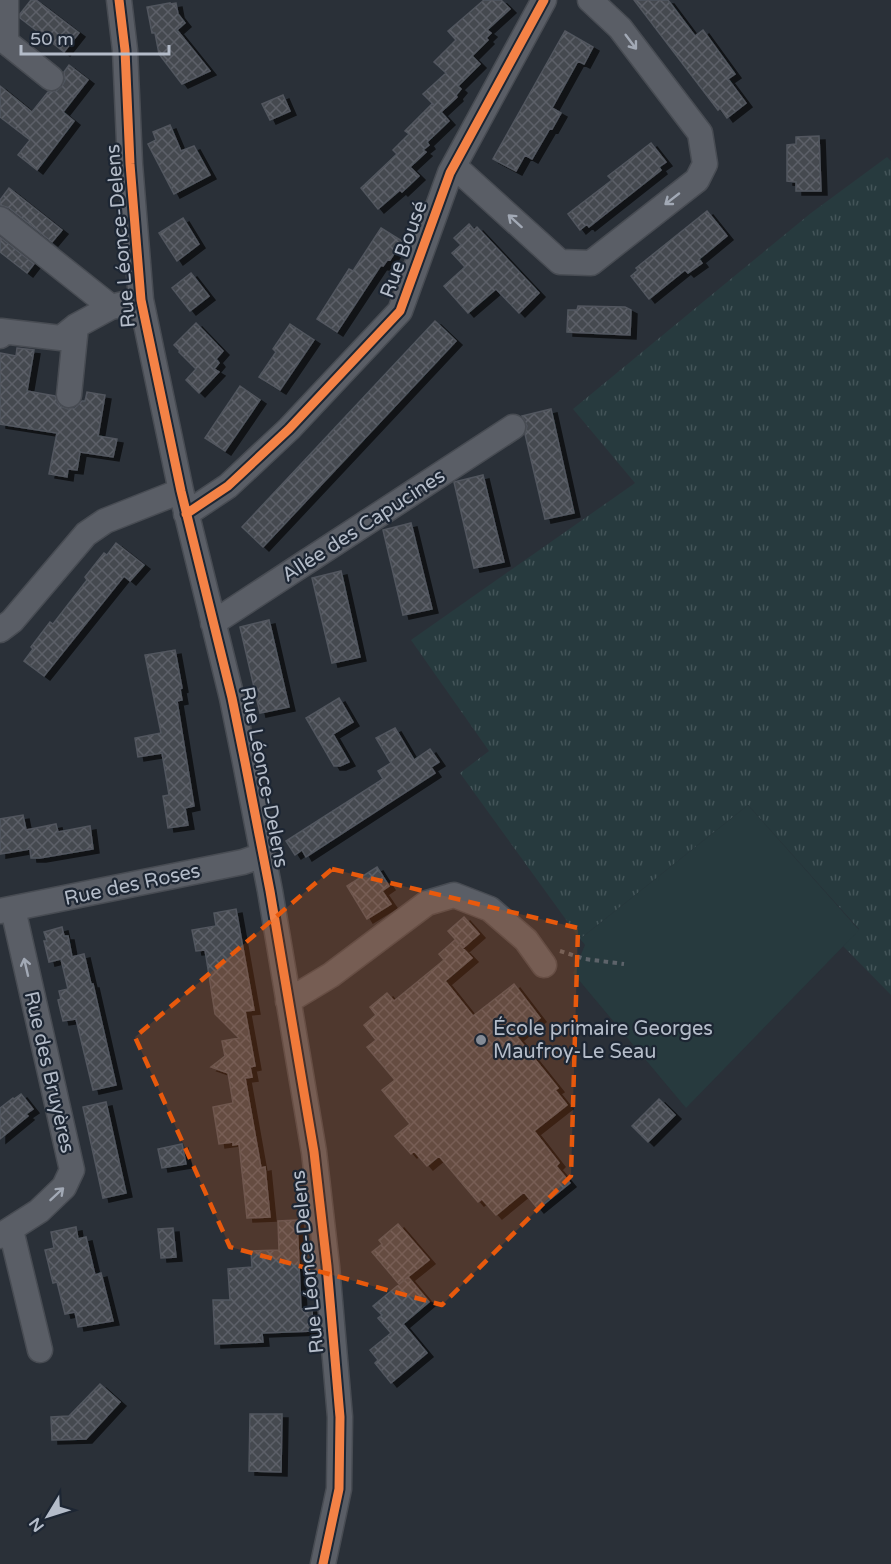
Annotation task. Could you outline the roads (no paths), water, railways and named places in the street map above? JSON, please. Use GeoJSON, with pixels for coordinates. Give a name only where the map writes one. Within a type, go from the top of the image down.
{"type":"FeatureCollection","features":[{"type":"Feature","properties":{"kind":"street"},"geometry":{"type":"LineString","coordinates":[[6,0],[6,42],[51,78]]}},
{"type":"Feature","properties":{"kind":"street","name":"Rue Léonce-Delens"},"geometry":{"type":"LineString","coordinates":[[119,0],[125,50],[130,164],[141,300],[183,503],[232,698],[263,855],[314,1152],[327,1266],[340,1417],[339,1489],[323,1564]]}},
{"type":"Feature","properties":{"kind":"street","name":"Rue Bousé"},"geometry":{"type":"LineString","coordinates":[[0,630],[12,621],[86,534],[105,521],[183,503],[228,486],[289,429],[400,311],[454,166],[544,0]]}},
{"type":"Feature","properties":{"kind":"street"},"geometry":{"type":"LineString","coordinates":[[454,166],[560,262],[591,263],[697,180],[705,164],[700,133],[620,28],[590,0]]}},
{"type":"Feature","properties":{"kind":"street"},"geometry":{"type":"LineString","coordinates":[[0,219],[111,307]]}},
{"type":"Feature","properties":{"kind":"street"},"geometry":{"type":"LineString","coordinates":[[0,336],[1,332],[61,338],[76,326],[111,307],[141,300]]}},
{"type":"Feature","properties":{"kind":"street"},"geometry":{"type":"LineString","coordinates":[[69,395],[76,326]]}},
{"type":"Feature","properties":{"kind":"street","name":"Allée des Capucines"},"geometry":{"type":"LineString","coordinates":[[213,623],[513,427]]}},
{"type":"Feature","properties":{"kind":"street","name":"Rue des Roses"},"geometry":{"type":"LineString","coordinates":[[7,910],[243,862],[263,855]]}},
{"type":"Feature","properties":{"kind":"street"},"geometry":{"type":"LineString","coordinates":[[288,1001],[332,975],[427,903],[454,895],[490,909],[526,940],[544,965]]}},
{"type":"Feature","properties":{"kind":"street","name":"Rue des Bruyères"},"geometry":{"type":"LineString","coordinates":[[7,910],[72,1170],[64,1187],[39,1211],[5,1233],[40,1350]]}},
{"type":"Feature","properties":{"kind":"place","name":"École primaire Georges Maufroy-Le Seau"},"geometry":{"type":"Point","coordinates":[481,1040]}}]}
